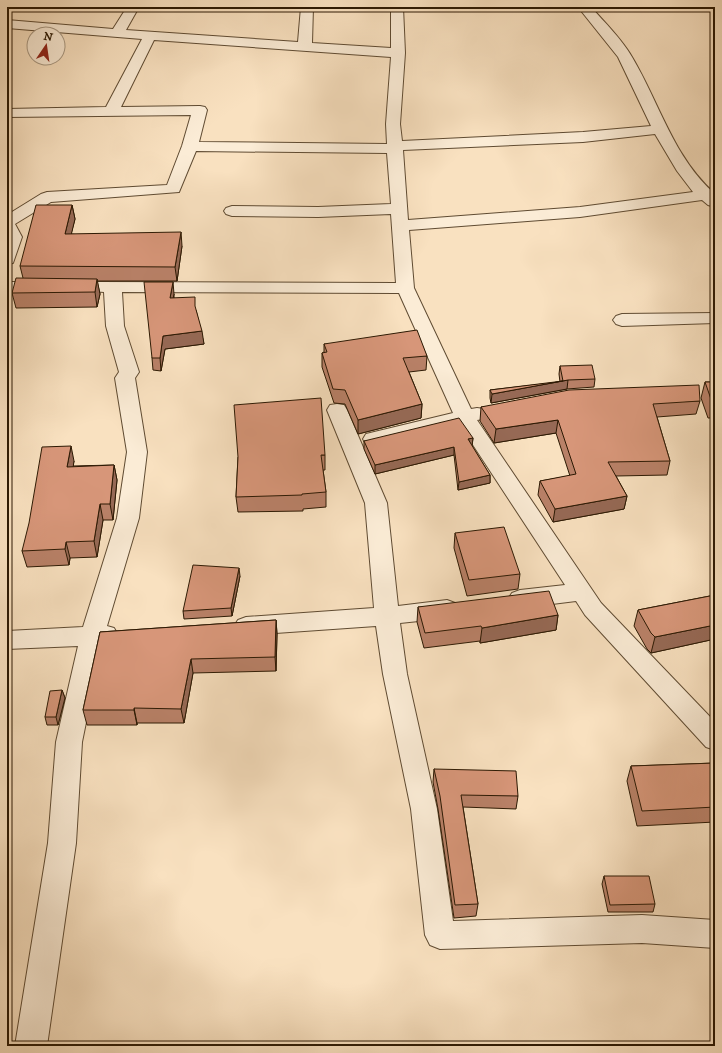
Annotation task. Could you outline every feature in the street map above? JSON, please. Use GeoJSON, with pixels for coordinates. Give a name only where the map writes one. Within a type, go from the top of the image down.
{"type":"FeatureCollection","features":[{"type":"Feature","properties":{"kind":"street"},"geometry":{"type":"LineString","coordinates":[[118,34],[133,7]]}},
{"type":"Feature","properties":{"kind":"street"},"geometry":{"type":"LineString","coordinates":[[305,46],[307,7]]}},
{"type":"Feature","properties":{"kind":"street"},"geometry":{"type":"LineString","coordinates":[[397,7],[398,53],[393,124],[405,288],[464,416],[593,609],[715,739]]}},
{"type":"Feature","properties":{"kind":"street"},"geometry":{"type":"LineString","coordinates":[[584,7],[625,56],[676,159],[712,200]]}},
{"type":"Feature","properties":{"kind":"street"},"geometry":{"type":"LineString","coordinates":[[7,24],[118,34],[398,53]]}},
{"type":"Feature","properties":{"kind":"street"},"geometry":{"type":"LineString","coordinates":[[111,112],[150,36]]}},
{"type":"Feature","properties":{"kind":"street"},"geometry":{"type":"LineString","coordinates":[[7,113],[200,110],[190,146],[173,190],[47,197],[7,224],[14,236],[7,259]]}},
{"type":"Feature","properties":{"kind":"street"},"geometry":{"type":"LineString","coordinates":[[190,146],[395,147],[583,137],[662,129]]}},
{"type":"Feature","properties":{"kind":"street"},"geometry":{"type":"LineString","coordinates":[[232,211],[318,212],[400,217],[580,212],[712,200]]}},
{"type":"Feature","properties":{"kind":"street"},"geometry":{"type":"LineString","coordinates":[[7,287],[60,287]]}},
{"type":"Feature","properties":{"kind":"street"},"geometry":{"type":"LineString","coordinates":[[83,287],[405,288]]}},
{"type":"Feature","properties":{"kind":"street"},"geometry":{"type":"LineString","coordinates":[[31,1046],[62,843],[69,742],[92,636],[128,518],[137,452],[125,378],[129,372],[115,326],[113,287]]}},
{"type":"Feature","properties":{"kind":"street"},"geometry":{"type":"LineString","coordinates":[[622,320],[715,318]]}},
{"type":"Feature","properties":{"kind":"street"},"geometry":{"type":"LineString","coordinates":[[338,410],[350,444],[376,503],[387,616],[395,674],[424,809],[440,935],[642,929],[715,934]]}},
{"type":"Feature","properties":{"kind":"street"},"geometry":{"type":"LineString","coordinates":[[350,444],[494,410]]}},
{"type":"Feature","properties":{"kind":"street"},"geometry":{"type":"LineString","coordinates":[[496,602],[582,592]]}},
{"type":"Feature","properties":{"kind":"street"},"geometry":{"type":"LineString","coordinates":[[228,627],[387,616],[465,606]]}},
{"type":"Feature","properties":{"kind":"street"},"geometry":{"type":"LineString","coordinates":[[7,640],[124,634]]}},
{"type":"Feature","properties":{"kind":"building"},"geometry":{"type":"Polygon","coordinates":[[[36,205],[72,205],[65,234],[181,232],[175,267],[20,266],[36,205]]]}},
{"type":"Feature","properties":{"kind":"building"},"geometry":{"type":"Polygon","coordinates":[[[16,278],[97,279],[95,292],[12,293],[16,278]]]}},
{"type":"Feature","properties":{"kind":"building"},"geometry":{"type":"Polygon","coordinates":[[[144,282],[173,282],[170,298],[195,297],[195,306],[202,331],[163,336],[160,358],[152,358],[144,282]]]}},
{"type":"Feature","properties":{"kind":"building"},"geometry":{"type":"Polygon","coordinates":[[[417,330],[427,356],[403,358],[422,404],[358,420],[345,390],[333,389],[322,353],[327,352],[324,344],[417,330]]]}},
{"type":"Feature","properties":{"kind":"building"},"geometry":{"type":"Polygon","coordinates":[[[592,365],[595,379],[563,381],[560,366],[592,365]]]}},
{"type":"Feature","properties":{"kind":"building"},"geometry":{"type":"Polygon","coordinates":[[[562,381],[492,394],[490,390],[562,381]]]}},
{"type":"Feature","properties":{"kind":"building"},"geometry":{"type":"Polygon","coordinates":[[[705,382],[715,382],[715,402],[712,402],[705,382]]]}},
{"type":"Feature","properties":{"kind":"building"},"geometry":{"type":"Polygon","coordinates":[[[699,385],[700,401],[653,404],[670,461],[608,462],[627,496],[555,509],[540,481],[576,474],[558,420],[496,429],[481,407],[569,390],[699,385]]]}},
{"type":"Feature","properties":{"kind":"building"},"geometry":{"type":"Polygon","coordinates":[[[321,398],[325,455],[321,455],[326,492],[302,495],[236,497],[238,457],[234,405],[321,398]]]}},
{"type":"Feature","properties":{"kind":"building"},"geometry":{"type":"Polygon","coordinates":[[[459,418],[473,438],[468,439],[490,475],[459,482],[454,447],[375,465],[364,441],[459,418]]]}},
{"type":"Feature","properties":{"kind":"building"},"geometry":{"type":"Polygon","coordinates":[[[71,446],[67,467],[114,465],[110,504],[100,504],[94,541],[66,542],[65,549],[22,551],[29,523],[42,447],[71,446]]]}},
{"type":"Feature","properties":{"kind":"building"},"geometry":{"type":"Polygon","coordinates":[[[504,527],[520,574],[469,580],[455,533],[504,527]]]}},
{"type":"Feature","properties":{"kind":"building"},"geometry":{"type":"Polygon","coordinates":[[[193,565],[239,568],[231,608],[183,611],[193,565]]]}},
{"type":"Feature","properties":{"kind":"building"},"geometry":{"type":"Polygon","coordinates":[[[549,591],[558,615],[482,628],[481,626],[425,633],[418,607],[549,591]]]}},
{"type":"Feature","properties":{"kind":"building"},"geometry":{"type":"Polygon","coordinates":[[[715,595],[715,625],[655,637],[651,633],[638,610],[715,595]]]}},
{"type":"Feature","properties":{"kind":"building"},"geometry":{"type":"Polygon","coordinates":[[[276,620],[275,657],[191,659],[181,709],[134,708],[134,710],[83,710],[100,632],[276,620]]]}},
{"type":"Feature","properties":{"kind":"building"},"geometry":{"type":"Polygon","coordinates":[[[62,690],[56,717],[45,717],[50,691],[62,690]]]}},
{"type":"Feature","properties":{"kind":"building"},"geometry":{"type":"Polygon","coordinates":[[[715,763],[715,807],[642,811],[631,766],[715,763]]]}},
{"type":"Feature","properties":{"kind":"building"},"geometry":{"type":"Polygon","coordinates":[[[434,769],[516,771],[518,796],[461,795],[478,904],[455,905],[440,796],[434,769]]]}},
{"type":"Feature","properties":{"kind":"building"},"geometry":{"type":"Polygon","coordinates":[[[604,876],[649,876],[655,904],[610,905],[604,876]]]}}]}
